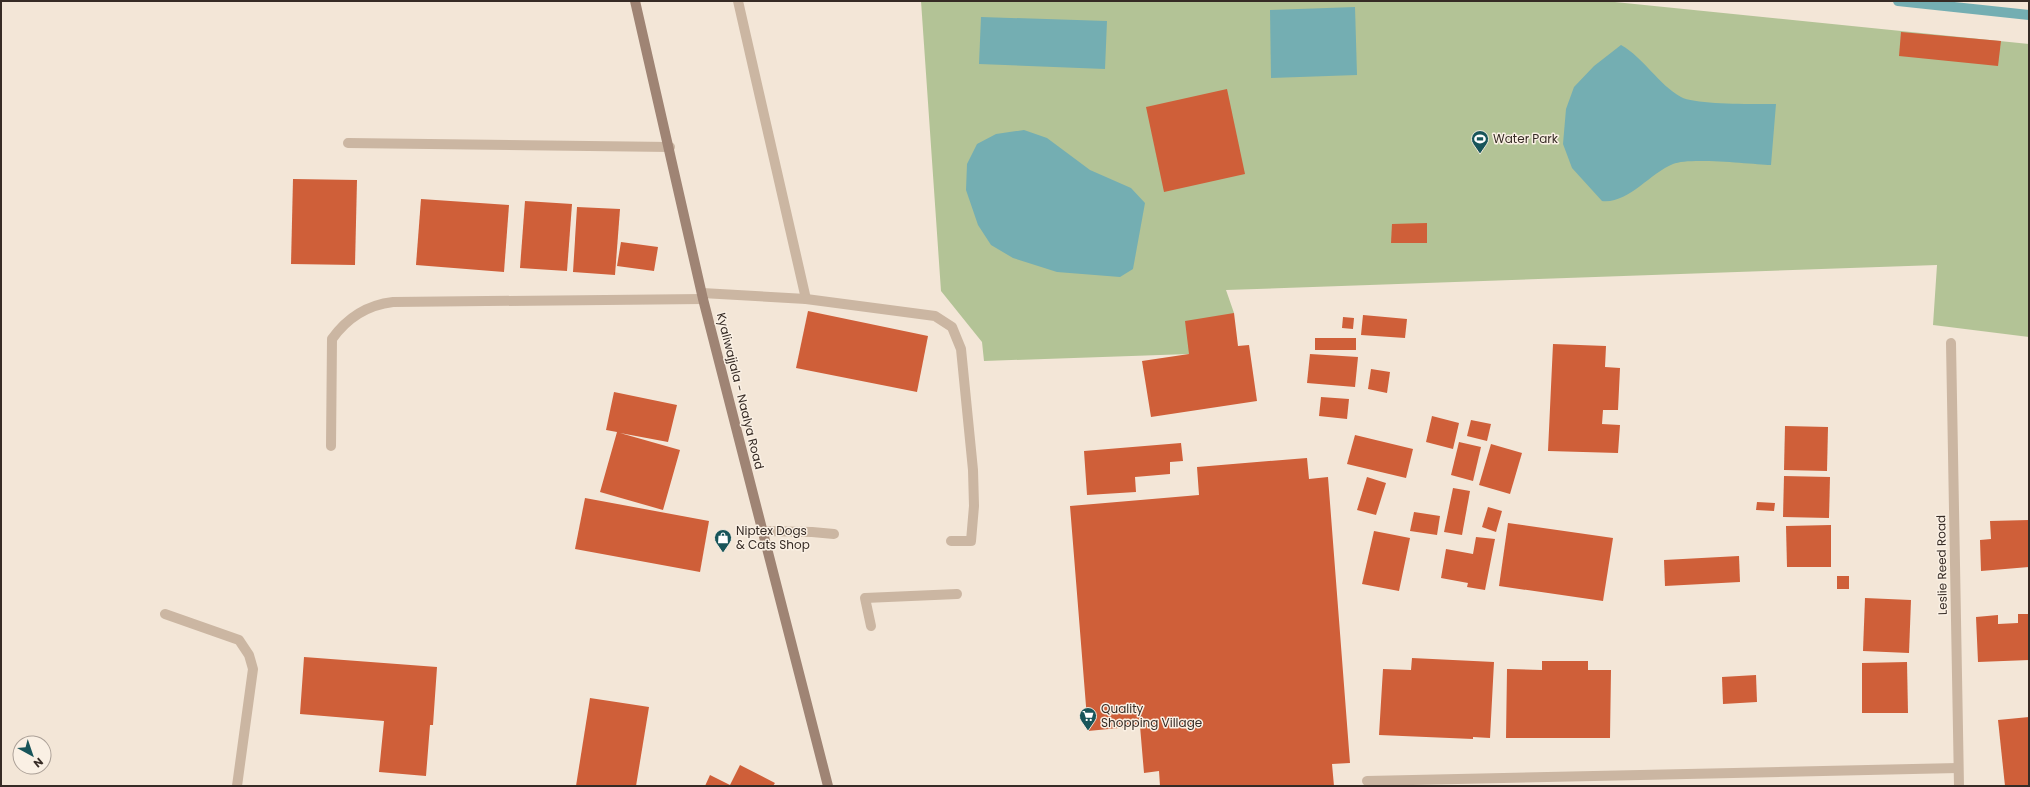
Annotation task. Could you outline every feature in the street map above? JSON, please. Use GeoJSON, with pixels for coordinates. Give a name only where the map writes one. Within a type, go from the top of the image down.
{"type":"FeatureCollection","features":[{"type":"Feature","properties":{"kind":"main road","name":"Kyaliwajjala - Naalya Road"},"geometry":{"type":"LineString","coordinates":[[635,1],[670,147],[702,296],[828,786]]}},
{"type":"Feature","properties":{"kind":"street"},"geometry":{"type":"LineString","coordinates":[[738,1],[806,299]]}},
{"type":"Feature","properties":{"kind":"street"},"geometry":{"type":"LineString","coordinates":[[348,143],[670,147]]}},
{"type":"Feature","properties":{"kind":"street"},"geometry":{"type":"LineString","coordinates":[[331,446],[332,339],[340,328],[353,316],[378,303],[702,296],[806,299],[935,316],[952,327],[961,349],[971,441],[974,506],[971,542],[951,541]]}},
{"type":"Feature","properties":{"kind":"street","name":"Leslie Reed Road"},"geometry":{"type":"LineString","coordinates":[[1950,343],[1959,786]]}},
{"type":"Feature","properties":{"kind":"street"},"geometry":{"type":"LineString","coordinates":[[763,531],[834,534]]}},
{"type":"Feature","properties":{"kind":"street"},"geometry":{"type":"LineString","coordinates":[[872,626],[865,598],[957,594]]}},
{"type":"Feature","properties":{"kind":"street"},"geometry":{"type":"LineString","coordinates":[[165,614],[239,640],[249,655],[253,668],[237,786]]}},
{"type":"Feature","properties":{"kind":"street"},"geometry":{"type":"LineString","coordinates":[[1367,781],[1958,768]]}},
{"type":"Feature","properties":{"kind":"green space","name":"Water Park"},"geometry":{"type":"Polygon","coordinates":[[[921,1],[1605,1],[2029,44],[2029,337],[1933,325],[1937,265],[1226,290],[1234,313],[1189,354],[984,361],[982,342],[941,291],[921,1]]]}},
{"type":"Feature","properties":{"kind":"water"},"geometry":{"type":"Polygon","coordinates":[[[1355,7],[1357,75],[1271,78],[1270,10],[1355,7]]]}},
{"type":"Feature","properties":{"kind":"water"},"geometry":{"type":"Polygon","coordinates":[[[981,17],[1107,21],[1105,69],[979,64],[981,17]]]}},
{"type":"Feature","properties":{"kind":"water"},"geometry":{"type":"Polygon","coordinates":[[[1621,45],[1637,57],[1666,86],[1681,97],[1689,100],[1712,103],[1776,104],[1771,165],[1706,161],[1681,162],[1664,169],[1621,198],[1612,201],[1602,201],[1572,168],[1563,144],[1566,109],[1574,87],[1594,66],[1621,45]]]}},
{"type":"Feature","properties":{"kind":"water"},"geometry":{"type":"Polygon","coordinates":[[[1024,130],[1047,138],[1090,170],[1131,188],[1145,203],[1133,269],[1120,277],[1057,272],[1013,258],[991,245],[978,225],[966,190],[967,164],[977,144],[996,134],[1024,130]]]}},
{"type":"Feature","properties":{"kind":"building"},"geometry":{"type":"Polygon","coordinates":[[[1901,32],[2001,41],[1998,66],[1899,56],[1901,32]]]}},
{"type":"Feature","properties":{"kind":"building"},"geometry":{"type":"Polygon","coordinates":[[[1227,89],[1245,174],[1164,192],[1146,107],[1227,89]]]}},
{"type":"Feature","properties":{"kind":"building"},"geometry":{"type":"Polygon","coordinates":[[[293,179],[357,180],[355,265],[291,264],[293,179]]]}},
{"type":"Feature","properties":{"kind":"building"},"geometry":{"type":"Polygon","coordinates":[[[421,199],[509,205],[504,272],[416,265],[421,199]]]}},
{"type":"Feature","properties":{"kind":"building"},"geometry":{"type":"Polygon","coordinates":[[[525,201],[572,204],[567,271],[520,268],[525,201]]]}},
{"type":"Feature","properties":{"kind":"building"},"geometry":{"type":"Polygon","coordinates":[[[577,207],[620,209],[615,275],[573,272],[577,207]]]}},
{"type":"Feature","properties":{"kind":"building"},"geometry":{"type":"Polygon","coordinates":[[[1427,223],[1427,243],[1391,243],[1392,224],[1427,223]]]}},
{"type":"Feature","properties":{"kind":"building"},"geometry":{"type":"Polygon","coordinates":[[[621,242],[658,247],[654,271],[617,266],[621,242]]]}},
{"type":"Feature","properties":{"kind":"building"},"geometry":{"type":"Polygon","coordinates":[[[808,311],[928,336],[917,392],[796,368],[808,311]]]}},
{"type":"Feature","properties":{"kind":"building"},"geometry":{"type":"Polygon","coordinates":[[[1234,313],[1238,346],[1249,345],[1257,401],[1151,417],[1142,361],[1189,354],[1185,321],[1234,313]]]}},
{"type":"Feature","properties":{"kind":"building"},"geometry":{"type":"Polygon","coordinates":[[[1363,315],[1407,319],[1405,338],[1361,335],[1363,315]]]}},
{"type":"Feature","properties":{"kind":"building"},"geometry":{"type":"Polygon","coordinates":[[[1343,317],[1354,318],[1353,329],[1342,328],[1343,317]]]}},
{"type":"Feature","properties":{"kind":"building"},"geometry":{"type":"Polygon","coordinates":[[[1315,338],[1356,338],[1356,350],[1315,350],[1315,338]]]}},
{"type":"Feature","properties":{"kind":"building"},"geometry":{"type":"Polygon","coordinates":[[[1553,344],[1606,346],[1605,367],[1620,368],[1618,410],[1603,410],[1602,424],[1620,425],[1618,453],[1548,451],[1553,344]]]}},
{"type":"Feature","properties":{"kind":"building"},"geometry":{"type":"Polygon","coordinates":[[[1310,354],[1358,357],[1355,387],[1307,383],[1310,354]]]}},
{"type":"Feature","properties":{"kind":"building"},"geometry":{"type":"Polygon","coordinates":[[[1371,369],[1390,372],[1387,393],[1368,389],[1371,369]]]}},
{"type":"Feature","properties":{"kind":"building"},"geometry":{"type":"Polygon","coordinates":[[[614,392],[677,405],[668,442],[620,433],[680,450],[663,510],[600,492],[617,432],[606,430],[614,392]]]}},
{"type":"Feature","properties":{"kind":"building"},"geometry":{"type":"Polygon","coordinates":[[[1321,397],[1349,399],[1347,419],[1319,416],[1321,397]]]}},
{"type":"Feature","properties":{"kind":"building"},"geometry":{"type":"Polygon","coordinates":[[[1432,416],[1459,423],[1453,449],[1426,442],[1432,416]]]}},
{"type":"Feature","properties":{"kind":"building"},"geometry":{"type":"Polygon","coordinates":[[[1471,420],[1491,424],[1487,441],[1467,436],[1471,420]]]}},
{"type":"Feature","properties":{"kind":"building"},"geometry":{"type":"Polygon","coordinates":[[[1785,426],[1828,427],[1827,471],[1784,470],[1785,426]]]}},
{"type":"Feature","properties":{"kind":"building"},"geometry":{"type":"Polygon","coordinates":[[[1355,435],[1413,449],[1406,478],[1347,464],[1355,435]]]}},
{"type":"Feature","properties":{"kind":"building"},"geometry":{"type":"Polygon","coordinates":[[[1459,442],[1481,447],[1473,481],[1451,475],[1459,442]]]}},
{"type":"Feature","properties":{"kind":"building"},"geometry":{"type":"Polygon","coordinates":[[[1181,443],[1183,461],[1170,462],[1170,474],[1135,477],[1136,492],[1087,495],[1084,451],[1181,443]]]}},
{"type":"Feature","properties":{"kind":"building"},"geometry":{"type":"Polygon","coordinates":[[[1491,444],[1522,453],[1510,494],[1479,485],[1491,444]]]}},
{"type":"Feature","properties":{"kind":"building"},"geometry":{"type":"Polygon","coordinates":[[[1307,458],[1309,479],[1328,477],[1350,763],[1332,764],[1334,786],[1160,786],[1159,771],[1144,773],[1140,726],[1088,731],[1070,506],[1199,495],[1197,467],[1307,458]]]}},
{"type":"Feature","properties":{"kind":"building"},"geometry":{"type":"Polygon","coordinates":[[[1784,476],[1830,477],[1829,518],[1783,517],[1784,476]]]}},
{"type":"Feature","properties":{"kind":"building"},"geometry":{"type":"Polygon","coordinates":[[[1367,477],[1386,483],[1376,515],[1357,510],[1367,477]]]}},
{"type":"Feature","properties":{"kind":"building"},"geometry":{"type":"Polygon","coordinates":[[[1453,488],[1470,491],[1462,535],[1444,532],[1453,488]]]}},
{"type":"Feature","properties":{"kind":"building"},"geometry":{"type":"Polygon","coordinates":[[[585,498],[709,521],[700,572],[575,549],[585,498]]]}},
{"type":"Feature","properties":{"kind":"building"},"geometry":{"type":"Polygon","coordinates":[[[1757,502],[1775,503],[1774,511],[1756,510],[1757,502]]]}},
{"type":"Feature","properties":{"kind":"building"},"geometry":{"type":"Polygon","coordinates":[[[1488,507],[1502,511],[1496,532],[1482,527],[1488,507]]]}},
{"type":"Feature","properties":{"kind":"building"},"geometry":{"type":"Polygon","coordinates":[[[1414,512],[1440,516],[1437,535],[1410,531],[1414,512]]]}},
{"type":"Feature","properties":{"kind":"building"},"geometry":{"type":"Polygon","coordinates":[[[2029,520],[2029,567],[1981,571],[1980,540],[1991,539],[1990,521],[2029,520]]]}},
{"type":"Feature","properties":{"kind":"building"},"geometry":{"type":"Polygon","coordinates":[[[1508,523],[1613,538],[1603,601],[1499,586],[1508,523]]]}},
{"type":"Feature","properties":{"kind":"building"},"geometry":{"type":"Polygon","coordinates":[[[1831,525],[1831,567],[1787,567],[1786,526],[1831,525]]]}},
{"type":"Feature","properties":{"kind":"building"},"geometry":{"type":"Polygon","coordinates":[[[1374,531],[1410,538],[1399,591],[1362,584],[1374,531]]]}},
{"type":"Feature","properties":{"kind":"building"},"geometry":{"type":"Polygon","coordinates":[[[1476,537],[1495,539],[1485,590],[1467,587],[1468,583],[1441,578],[1446,549],[1473,554],[1476,537]]]}},
{"type":"Feature","properties":{"kind":"building"},"geometry":{"type":"Polygon","coordinates":[[[1739,556],[1740,582],[1665,586],[1664,560],[1739,556]]]}},
{"type":"Feature","properties":{"kind":"building"},"geometry":{"type":"Polygon","coordinates":[[[1837,576],[1849,576],[1849,589],[1837,589],[1837,576]]]}},
{"type":"Feature","properties":{"kind":"building"},"geometry":{"type":"Polygon","coordinates":[[[1865,598],[1911,600],[1909,653],[1863,651],[1865,598]]]}},
{"type":"Feature","properties":{"kind":"building"},"geometry":{"type":"Polygon","coordinates":[[[2018,614],[2029,614],[2029,660],[1978,662],[1976,617],[1998,615],[1998,624],[2018,623],[2018,614]]]}},
{"type":"Feature","properties":{"kind":"building"},"geometry":{"type":"Polygon","coordinates":[[[304,657],[437,667],[433,725],[430,725],[426,776],[379,772],[384,721],[300,714],[304,657]]]}},
{"type":"Feature","properties":{"kind":"building"},"geometry":{"type":"Polygon","coordinates":[[[1412,658],[1494,662],[1490,738],[1473,737],[1473,739],[1379,735],[1383,669],[1411,670],[1412,658]]]}},
{"type":"Feature","properties":{"kind":"building"},"geometry":{"type":"Polygon","coordinates":[[[1542,661],[1588,661],[1588,670],[1611,670],[1610,738],[1506,738],[1507,669],[1542,670],[1542,661]]]}},
{"type":"Feature","properties":{"kind":"building"},"geometry":{"type":"Polygon","coordinates":[[[1907,662],[1908,713],[1862,713],[1862,663],[1907,662]]]}},
{"type":"Feature","properties":{"kind":"building"},"geometry":{"type":"Polygon","coordinates":[[[1756,675],[1757,702],[1723,704],[1722,677],[1756,675]]]}},
{"type":"Feature","properties":{"kind":"building"},"geometry":{"type":"Polygon","coordinates":[[[590,698],[649,707],[636,786],[576,786],[590,698]]]}},
{"type":"Feature","properties":{"kind":"building"},"geometry":{"type":"Polygon","coordinates":[[[2029,717],[2029,786],[2005,786],[1998,720],[2029,717]]]}},
{"type":"Feature","properties":{"kind":"building"},"geometry":{"type":"Polygon","coordinates":[[[740,765],[775,783],[773,786],[705,786],[710,775],[730,785],[740,765]]]}},
{"type":"Feature","properties":{"kind":"waterway"},"geometry":{"type":"LineString","coordinates":[[1898,1],[2029,15]]}},
{"type":"Feature","properties":{"kind":"place","name":"Water Park"},"geometry":{"type":"Point","coordinates":[1480,154]}},
{"type":"Feature","properties":{"kind":"place","name":"Niptex Dogs & Cats Shop"},"geometry":{"type":"Point","coordinates":[723,553]}},
{"type":"Feature","properties":{"kind":"place","name":"Quality Shopping Village"},"geometry":{"type":"Point","coordinates":[1088,731]}}]}
